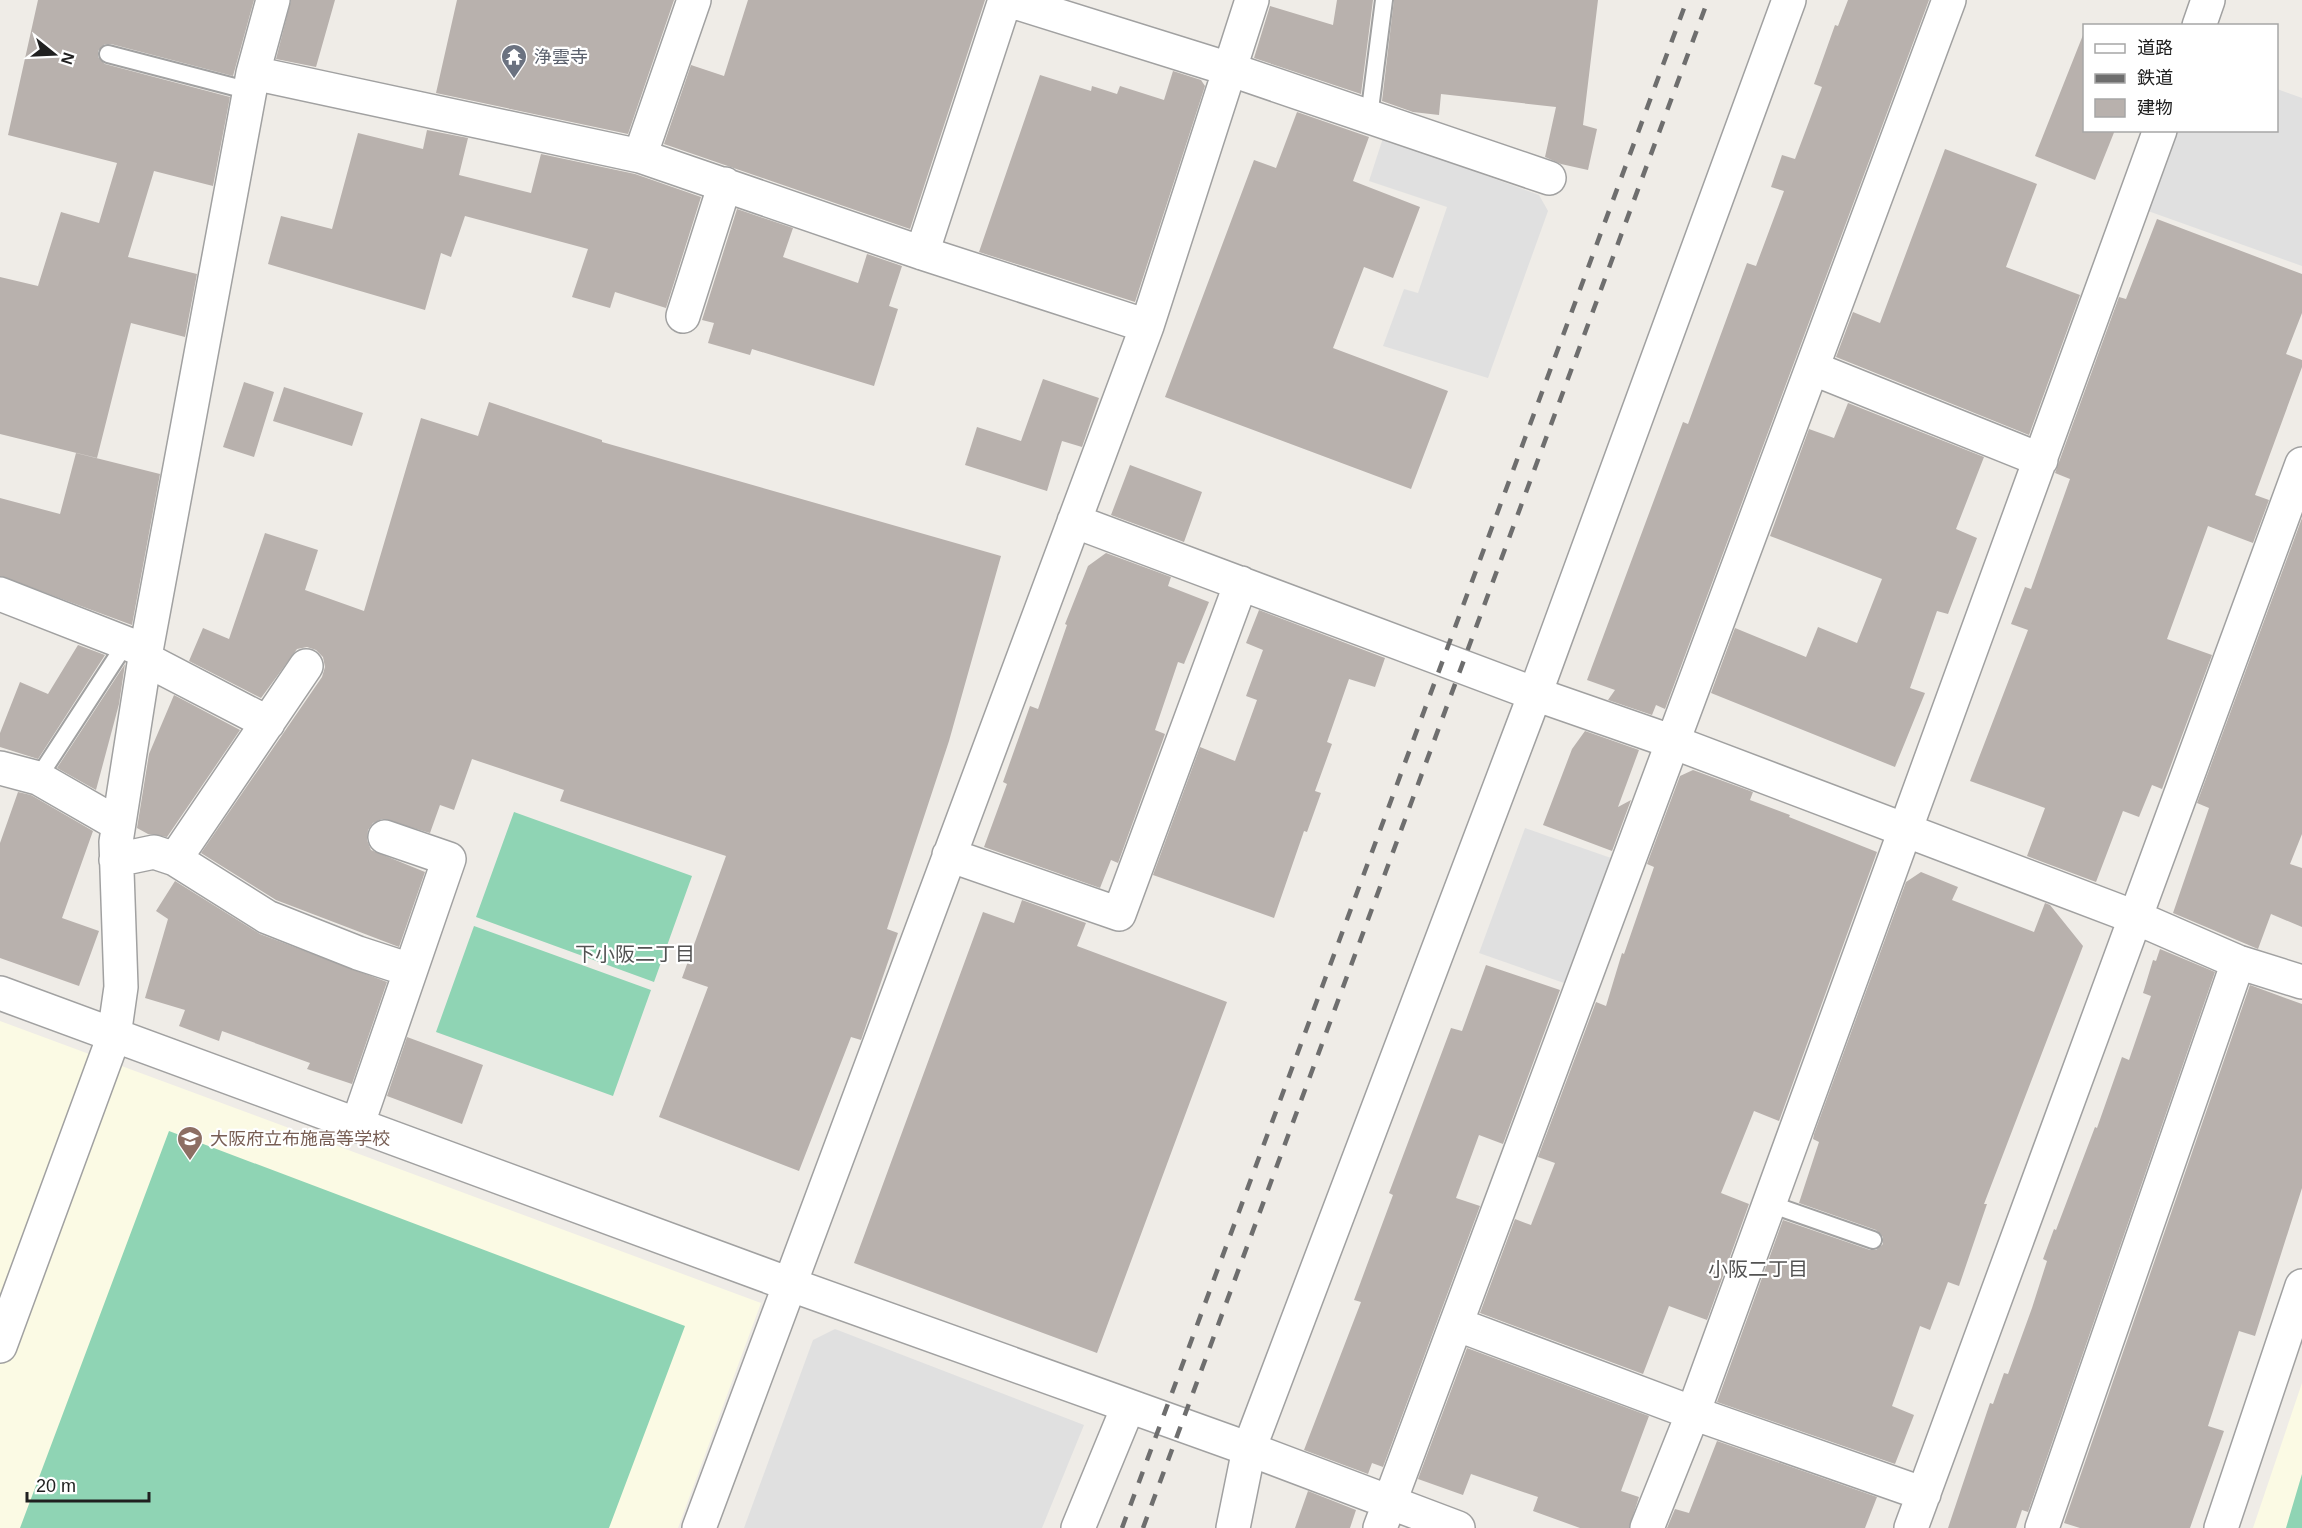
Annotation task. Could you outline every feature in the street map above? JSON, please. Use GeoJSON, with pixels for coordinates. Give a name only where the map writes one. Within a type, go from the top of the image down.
{"type":"FeatureCollection","features":[{"type":"Feature","properties":{"kind":"street"},"geometry":{"type":"LineString","coordinates":[[0,1346],[114,1036],[121,987],[116,860],[118,825],[139,651],[252,82],[273,0]]}},
{"type":"Feature","properties":{"kind":"street"},"geometry":{"type":"LineString","coordinates":[[640,156],[694,0]]}},
{"type":"Feature","properties":{"kind":"street"},"geometry":{"type":"LineString","coordinates":[[922,253],[1010,0],[1229,69],[1549,178]]}},
{"type":"Feature","properties":{"kind":"street"},"geometry":{"type":"LineString","coordinates":[[699,1528],[1147,326],[1252,0]]}},
{"type":"Feature","properties":{"kind":"street"},"geometry":{"type":"LineString","coordinates":[[1233,1528],[1249,1449],[1535,694],[1789,0]]}},
{"type":"Feature","properties":{"kind":"street"},"geometry":{"type":"LineString","coordinates":[[1385,1516],[1949,0]]}},
{"type":"Feature","properties":{"kind":"street"},"geometry":{"type":"LineString","coordinates":[[2200,24],[2208,0]]}},
{"type":"Feature","properties":{"kind":"street"},"geometry":{"type":"LineString","coordinates":[[252,82],[640,156],[922,253],[1147,326]]}},
{"type":"Feature","properties":{"kind":"street"},"geometry":{"type":"LineString","coordinates":[[1647,1528],[1693,1413],[1770,1204],[2159,132]]}},
{"type":"Feature","properties":{"kind":"street"},"geometry":{"type":"LineString","coordinates":[[683,316],[725,184]]}},
{"type":"Feature","properties":{"kind":"street"},"geometry":{"type":"LineString","coordinates":[[1812,368],[2041,460]]}},
{"type":"Feature","properties":{"kind":"street"},"geometry":{"type":"LineString","coordinates":[[1911,1528],[2302,464]]}},
{"type":"Feature","properties":{"kind":"street"},"geometry":{"type":"LineString","coordinates":[[1074,521],[1535,694],[1673,742],[2137,918],[2238,962],[2302,982]]}},
{"type":"Feature","properties":{"kind":"street"},"geometry":{"type":"LineString","coordinates":[[949,855],[1119,915],[1241,583]]}},
{"type":"Feature","properties":{"kind":"street"},"geometry":{"type":"LineString","coordinates":[[0,594],[139,651],[268,723]]}},
{"type":"Feature","properties":{"kind":"street"},"geometry":{"type":"LineString","coordinates":[[175,859],[306,666]]}},
{"type":"Feature","properties":{"kind":"street"},"geometry":{"type":"LineString","coordinates":[[0,768],[38,778],[118,825]]}},
{"type":"Feature","properties":{"kind":"street"},"geometry":{"type":"LineString","coordinates":[[357,1126],[449,859],[385,837]]}},
{"type":"Feature","properties":{"kind":"street"},"geometry":{"type":"LineString","coordinates":[[116,860],[154,852],[175,859],[267,917],[358,953],[410,970]]}},
{"type":"Feature","properties":{"kind":"street"},"geometry":{"type":"LineString","coordinates":[[2042,1528],[2238,962]]}},
{"type":"Feature","properties":{"kind":"street"},"geometry":{"type":"LineString","coordinates":[[0,993],[789,1284],[1249,1449],[1385,1516],[1458,1528]]}},
{"type":"Feature","properties":{"kind":"street"},"geometry":{"type":"LineString","coordinates":[[2221,1528],[2302,1286]]}},
{"type":"Feature","properties":{"kind":"street"},"geometry":{"type":"LineString","coordinates":[[1456,1324],[1693,1413],[1924,1494]]}},
{"type":"Feature","properties":{"kind":"street"},"geometry":{"type":"LineString","coordinates":[[1078,1528],[1128,1407]]}},
{"type":"Feature","properties":{"kind":"lane"},"geometry":{"type":"LineString","coordinates":[[1369,117],[1384,0]]}},
{"type":"Feature","properties":{"kind":"lane"},"geometry":{"type":"LineString","coordinates":[[108,54],[252,82]]}},
{"type":"Feature","properties":{"kind":"lane"},"geometry":{"type":"LineString","coordinates":[[38,778],[139,651]]}},
{"type":"Feature","properties":{"kind":"lane"},"geometry":{"type":"LineString","coordinates":[[1770,1204],[1873,1240]]}},
{"type":"Feature","properties":{"kind":"shaded area"},"geometry":{"type":"Polygon","coordinates":[[[2278,89],[2302,98],[2302,266],[2148,211],[2176,132],[2278,132],[2278,89]]]}},
{"type":"Feature","properties":{"kind":"shaded area"},"geometry":{"type":"Polygon","coordinates":[[[1383,138],[1539,195],[1548,211],[1488,378],[1383,346],[1404,289],[1418,293],[1447,207],[1369,181],[1383,138]]]}},
{"type":"Feature","properties":{"kind":"shaded area"},"geometry":{"type":"Polygon","coordinates":[[[1525,828],[1611,858],[1564,983],[1479,953],[1525,828]]]}},
{"type":"Feature","properties":{"kind":"shaded area","name":"大阪府立布施高等学校"},"geometry":{"type":"Polygon","coordinates":[[[0,1021],[761,1303],[678,1528],[0,1528],[0,1021]]]}},
{"type":"Feature","properties":{"kind":"shaded area"},"geometry":{"type":"Polygon","coordinates":[[[835,1329],[1084,1425],[1042,1528],[744,1528],[813,1340],[835,1329]]]}},
{"type":"Feature","properties":{"kind":"shaded area"},"geometry":{"type":"Polygon","coordinates":[[[2302,1383],[2302,1528],[2253,1528],[2302,1383]]]}},
{"type":"Feature","properties":{"kind":"green space"},"geometry":{"type":"Polygon","coordinates":[[[514,812],[692,876],[654,982],[476,917],[514,812]]]}},
{"type":"Feature","properties":{"kind":"green space"},"geometry":{"type":"Polygon","coordinates":[[[474,926],[651,990],[613,1096],[436,1032],[474,926]]]}},
{"type":"Feature","properties":{"kind":"green space","name":"大阪府立布施高等学校"},"geometry":{"type":"Polygon","coordinates":[[[169,1131],[685,1326],[609,1528],[20,1528],[169,1131]]]}},
{"type":"Feature","properties":{"kind":"green space"},"geometry":{"type":"Polygon","coordinates":[[[2302,1474],[2302,1528],[2286,1528],[2302,1474]]]}},
{"type":"Feature","properties":{"kind":"building"},"geometry":{"type":"Polygon","coordinates":[[[38,0],[254,0],[233,76],[111,44],[105,44],[98,51],[98,57],[105,64],[230,97],[213,186],[154,171],[128,257],[197,274],[185,337],[131,323],[97,458],[0,434],[0,277],[38,286],[61,212],[99,223],[117,163],[8,135],[38,0]]]}},
{"type":"Feature","properties":{"kind":"building"},"geometry":{"type":"Polygon","coordinates":[[[291,0],[335,0],[316,67],[276,59],[291,0]]]}},
{"type":"Feature","properties":{"kind":"building"},"geometry":{"type":"Polygon","coordinates":[[[457,0],[674,0],[628,134],[436,93],[457,0]]]}},
{"type":"Feature","properties":{"kind":"building"},"geometry":{"type":"Polygon","coordinates":[[[748,0],[985,0],[910,229],[664,144],[691,65],[724,76],[748,0]]]}},
{"type":"Feature","properties":{"kind":"building"},"geometry":{"type":"Polygon","coordinates":[[[1337,0],[1373,0],[1361,94],[1254,58],[1270,6],[1333,25],[1337,0]]]}},
{"type":"Feature","properties":{"kind":"building"},"geometry":{"type":"Polygon","coordinates":[[[1394,0],[1598,0],[1583,125],[1597,129],[1588,170],[1561,164],[1545,157],[1556,107],[1441,94],[1439,115],[1413,112],[1382,101],[1394,0]]]}},
{"type":"Feature","properties":{"kind":"building"},"geometry":{"type":"Polygon","coordinates":[[[1848,0],[1929,0],[1665,709],[1656,705],[1652,715],[1608,700],[1615,690],[1587,680],[1683,422],[1688,424],[1747,263],[1756,266],[1784,191],[1771,187],[1782,155],[1795,159],[1822,87],[1814,84],[1835,25],[1838,26],[1848,0]]]}},
{"type":"Feature","properties":{"kind":"building"},"geometry":{"type":"Polygon","coordinates":[[[2083,35],[2083,132],[2114,132],[2095,180],[2035,156],[2083,35]]]}},
{"type":"Feature","properties":{"kind":"building"},"geometry":{"type":"Polygon","coordinates":[[[1173,71],[1201,80],[1205,86],[1135,302],[979,252],[1040,75],[1091,91],[1092,86],[1117,94],[1120,86],[1164,100],[1173,71]]]}},
{"type":"Feature","properties":{"kind":"building"},"geometry":{"type":"Polygon","coordinates":[[[1297,112],[1369,137],[1353,181],[1420,207],[1393,278],[1364,267],[1333,348],[1448,391],[1411,489],[1165,397],[1254,160],[1276,168],[1297,112]]]}},
{"type":"Feature","properties":{"kind":"building"},"geometry":{"type":"Polygon","coordinates":[[[427,130],[468,138],[459,175],[531,193],[541,154],[635,174],[701,197],[666,308],[615,292],[610,308],[572,297],[588,249],[465,216],[451,257],[441,253],[425,310],[268,264],[281,216],[332,229],[358,133],[423,149],[427,130]]]}},
{"type":"Feature","properties":{"kind":"building"},"geometry":{"type":"Polygon","coordinates":[[[1945,149],[2037,184],[2006,267],[2080,295],[2029,435],[1836,357],[1853,312],[1880,323],[1945,149]]]}},
{"type":"Feature","properties":{"kind":"building"},"geometry":{"type":"Polygon","coordinates":[[[737,209],[793,228],[783,257],[858,283],[867,254],[902,266],[889,306],[898,309],[874,386],[752,349],[750,355],[708,343],[714,323],[702,320],[737,209]]]}},
{"type":"Feature","properties":{"kind":"building"},"geometry":{"type":"Polygon","coordinates":[[[2157,219],[2302,274],[2302,313],[2286,354],[2302,360],[2302,367],[2255,495],[2269,500],[2253,543],[2208,526],[2167,639],[2212,655],[2162,789],[2152,785],[2139,817],[2123,811],[2096,882],[2027,856],[2045,808],[1970,781],[2028,630],[2011,624],[2025,587],[2031,589],[2070,479],[2055,473],[2119,297],[2126,299],[2157,219]]]}},
{"type":"Feature","properties":{"kind":"building"},"geometry":{"type":"Polygon","coordinates":[[[1043,379],[1099,398],[1082,447],[1062,441],[1047,491],[965,465],[977,427],[1021,441],[1043,379]]]}},
{"type":"Feature","properties":{"kind":"building"},"geometry":{"type":"Polygon","coordinates":[[[244,382],[274,392],[254,457],[223,447],[244,382]]]}},
{"type":"Feature","properties":{"kind":"building"},"geometry":{"type":"Polygon","coordinates":[[[284,387],[363,413],[352,446],[273,421],[284,387]]]}},
{"type":"Feature","properties":{"kind":"building"},"geometry":{"type":"Polygon","coordinates":[[[489,402],[602,440],[602,442],[1001,556],[949,741],[887,929],[898,933],[861,1040],[851,1037],[799,1171],[659,1117],[708,987],[682,978],[726,856],[560,801],[564,790],[472,759],[454,810],[440,805],[430,833],[382,819],[373,823],[368,830],[367,840],[371,850],[425,872],[399,947],[276,900],[201,853],[322,677],[325,667],[323,657],[316,650],[307,647],[297,649],[261,698],[189,661],[203,628],[229,639],[265,533],[318,550],[305,590],[364,611],[421,418],[478,436],[489,402]]]}},
{"type":"Feature","properties":{"kind":"building"},"geometry":{"type":"Polygon","coordinates":[[[1848,403],[1984,457],[1956,529],[1977,538],[1948,614],[1937,611],[1910,688],[1925,693],[1895,767],[1711,693],[1735,628],[1806,657],[1818,627],[1857,643],[1882,579],[1770,536],[1809,429],[1834,438],[1848,403]]]}},
{"type":"Feature","properties":{"kind":"building"},"geometry":{"type":"Polygon","coordinates":[[[76,453],[160,474],[132,625],[0,576],[0,498],[60,514],[76,453]]]}},
{"type":"Feature","properties":{"kind":"building"},"geometry":{"type":"Polygon","coordinates":[[[1130,465],[1202,492],[1184,542],[1111,515],[1130,465]]]}},
{"type":"Feature","properties":{"kind":"building"},"geometry":{"type":"Polygon","coordinates":[[[2302,518],[2302,834],[2290,864],[2302,868],[2302,927],[2271,914],[2258,949],[2173,913],[2209,808],[2197,803],[2302,518]]]}},
{"type":"Feature","properties":{"kind":"building"},"geometry":{"type":"Polygon","coordinates":[[[1106,553],[1171,577],[1168,586],[1209,602],[1184,664],[1178,662],[1155,730],[1165,734],[1118,863],[1111,860],[1100,888],[984,847],[1007,784],[1003,782],[1030,706],[1038,709],[1067,625],[1065,624],[1088,566],[1106,553]]]}},
{"type":"Feature","properties":{"kind":"building"},"geometry":{"type":"Polygon","coordinates":[[[1259,610],[1385,658],[1375,687],[1349,679],[1327,742],[1332,744],[1315,791],[1321,793],[1307,832],[1304,831],[1274,918],[1153,875],[1200,747],[1235,761],[1257,700],[1246,696],[1263,650],[1246,643],[1259,610]]]}},
{"type":"Feature","properties":{"kind":"building"},"geometry":{"type":"Polygon","coordinates":[[[78,645],[105,655],[38,759],[0,747],[0,733],[20,682],[48,694],[78,645]]]}},
{"type":"Feature","properties":{"kind":"building"},"geometry":{"type":"Polygon","coordinates":[[[125,664],[119,704],[96,790],[57,768],[125,664]]]}},
{"type":"Feature","properties":{"kind":"building"},"geometry":{"type":"Polygon","coordinates":[[[174,695],[240,730],[167,837],[148,834],[137,828],[149,754],[174,695]]]}},
{"type":"Feature","properties":{"kind":"building"},"geometry":{"type":"Polygon","coordinates":[[[1585,731],[1639,750],[1618,807],[1631,800],[1612,851],[1543,825],[1572,749],[1585,731]]]}},
{"type":"Feature","properties":{"kind":"building"},"geometry":{"type":"Polygon","coordinates":[[[1693,770],[1753,792],[1750,800],[1877,852],[1779,1121],[1754,1111],[1721,1193],[1749,1204],[1707,1320],[1669,1306],[1643,1374],[1480,1313],[1515,1219],[1531,1225],[1555,1163],[1538,1157],[1596,1002],[1606,1006],[1622,953],[1624,954],[1654,867],[1647,864],[1680,776],[1693,770]]]}},
{"type":"Feature","properties":{"kind":"building"},"geometry":{"type":"Polygon","coordinates":[[[18,792],[31,795],[93,831],[62,918],[99,931],[79,986],[0,958],[0,843],[18,792]]]}},
{"type":"Feature","properties":{"kind":"building"},"geometry":{"type":"Polygon","coordinates":[[[1921,872],[1958,887],[1952,900],[2034,932],[2045,903],[2050,905],[2083,946],[1984,1204],[1987,1204],[1959,1286],[1948,1282],[1930,1330],[1920,1326],[1892,1406],[1914,1415],[1895,1464],[1717,1402],[1783,1220],[1870,1250],[1876,1250],[1883,1244],[1883,1237],[1876,1230],[1799,1203],[1819,1142],[1813,1139],[1814,1134],[1906,882],[1921,872]]]}},
{"type":"Feature","properties":{"kind":"building"},"geometry":{"type":"Polygon","coordinates":[[[175,881],[260,934],[387,982],[352,1084],[307,1069],[310,1063],[222,1031],[219,1041],[179,1026],[185,1010],[145,998],[168,919],[156,911],[175,881]]]}},
{"type":"Feature","properties":{"kind":"building"},"geometry":{"type":"Polygon","coordinates":[[[1022,900],[1086,923],[1077,946],[1227,1002],[1097,1353],[854,1263],[983,912],[1014,923],[1022,900]]]}},
{"type":"Feature","properties":{"kind":"building"},"geometry":{"type":"Polygon","coordinates":[[[2160,949],[2215,972],[2028,1512],[2022,1510],[2016,1528],[1948,1528],[1990,1403],[1993,1404],[2004,1373],[2008,1374],[2032,1308],[2047,1261],[2043,1259],[2054,1229],[2056,1230],[2095,1127],[2097,1128],[2122,1057],[2129,1060],[2151,996],[2143,993],[2153,960],[2156,961],[2160,949]]]}},
{"type":"Feature","properties":{"kind":"building"},"geometry":{"type":"Polygon","coordinates":[[[1486,965],[1560,990],[1503,1144],[1479,1135],[1456,1198],[1480,1206],[1383,1467],[1372,1463],[1368,1474],[1304,1450],[1361,1302],[1354,1300],[1393,1195],[1389,1193],[1451,1028],[1462,1031],[1486,965]]]}},
{"type":"Feature","properties":{"kind":"building"},"geometry":{"type":"Polygon","coordinates":[[[2250,985],[2302,1004],[2302,1188],[2255,1336],[2239,1331],[2208,1426],[2224,1431],[2190,1528],[2080,1528],[2064,1523],[2250,985]]]}},
{"type":"Feature","properties":{"kind":"building"},"geometry":{"type":"Polygon","coordinates":[[[407,1037],[483,1065],[462,1124],[387,1096],[407,1037]]]}},
{"type":"Feature","properties":{"kind":"building"},"geometry":{"type":"Polygon","coordinates":[[[1467,1348],[1649,1416],[1621,1491],[1639,1497],[1629,1528],[1580,1528],[1533,1511],[1538,1497],[1471,1474],[1463,1495],[1418,1479],[1467,1348]]]}},
{"type":"Feature","properties":{"kind":"building"},"geometry":{"type":"Polygon","coordinates":[[[1717,1441],[1877,1497],[1865,1528],[1667,1528],[1675,1509],[1689,1513],[1717,1441]]]}},
{"type":"Feature","properties":{"kind":"building"},"geometry":{"type":"Polygon","coordinates":[[[1308,1491],[1356,1510],[1350,1528],[1295,1528],[1308,1491]]]}},
{"type":"Feature","properties":{"kind":"railway"},"geometry":{"type":"LineString","coordinates":[[1122,1528],[1687,0]]}},
{"type":"Feature","properties":{"kind":"railway"},"geometry":{"type":"LineString","coordinates":[[1143,1528],[1708,0]]}},
{"type":"Feature","properties":{"kind":"place","name":"浄雲寺"},"geometry":{"type":"Point","coordinates":[514,80]}},
{"type":"Feature","properties":{"kind":"place","name":"大阪府立布施高等学校"},"geometry":{"type":"Point","coordinates":[190,1162]}},
{"type":"Feature","properties":{"kind":"district","name":"下小阪二丁目"},"geometry":{"type":"Point","coordinates":[635,954]}},
{"type":"Feature","properties":{"kind":"district","name":"小阪二丁目"},"geometry":{"type":"Point","coordinates":[1758,1269]}}]}
